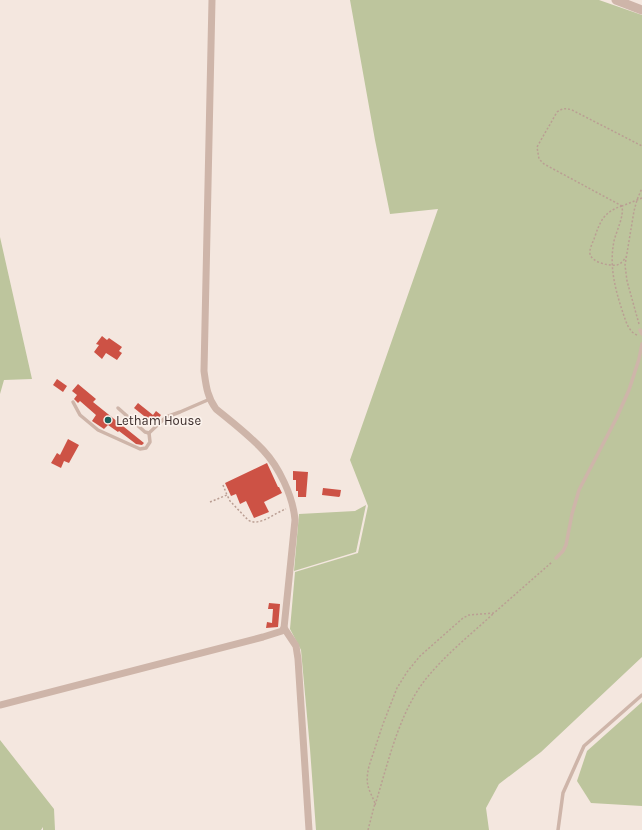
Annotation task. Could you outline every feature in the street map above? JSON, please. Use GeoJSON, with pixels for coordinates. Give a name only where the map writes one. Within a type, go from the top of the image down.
{"type":"FeatureCollection","features":[{"type":"Feature","properties":{"kind":"street"},"geometry":{"type":"LineString","coordinates":[[212,0],[204,371],[207,393],[216,409],[264,451],[286,486],[293,507],[295,520],[284,628],[296,646],[298,659],[309,830]]}},
{"type":"Feature","properties":{"kind":"street"},"geometry":{"type":"LineString","coordinates":[[616,0],[642,10]]}},
{"type":"Feature","properties":{"kind":"street"},"geometry":{"type":"LineString","coordinates":[[0,705],[263,637],[282,631],[284,628]]}},
{"type":"Feature","properties":{"kind":"lane"},"geometry":{"type":"LineString","coordinates":[[556,558],[563,551],[566,545],[572,514],[579,490],[616,419],[629,390],[639,360],[642,344]]}},
{"type":"Feature","properties":{"kind":"lane"},"geometry":{"type":"LineString","coordinates":[[149,433],[166,417],[210,399]]}},
{"type":"Feature","properties":{"kind":"lane"},"geometry":{"type":"LineString","coordinates":[[73,402],[80,415],[98,430],[127,444],[140,449],[146,448],[150,442],[149,433]]}},
{"type":"Feature","properties":{"kind":"lane"},"geometry":{"type":"LineString","coordinates":[[118,408],[145,432],[149,433]]}},
{"type":"Feature","properties":{"kind":"lane"},"geometry":{"type":"LineString","coordinates":[[558,830],[563,793],[584,746],[642,696]]}},
{"type":"Feature","properties":{"kind":"path"},"geometry":{"type":"LineString","coordinates":[[622,206],[544,164],[539,159],[537,147],[557,112],[566,108],[642,146]]}},
{"type":"Feature","properties":{"kind":"path"},"geometry":{"type":"LineString","coordinates":[[622,206],[623,212],[614,242],[612,264],[616,290],[625,320],[631,332],[636,335],[641,333],[625,265],[637,200],[642,188]]}},
{"type":"Feature","properties":{"kind":"path"},"geometry":{"type":"LineString","coordinates":[[628,255],[623,262],[618,265],[598,263],[590,255],[600,221],[606,214],[613,209],[642,198]]}},
{"type":"Feature","properties":{"kind":"path"},"geometry":{"type":"LineString","coordinates":[[224,485],[230,501],[248,520],[252,522],[261,521],[280,511],[293,507]]}},
{"type":"Feature","properties":{"kind":"path"},"geometry":{"type":"LineString","coordinates":[[210,502],[227,495]]}},
{"type":"Feature","properties":{"kind":"path"},"geometry":{"type":"LineString","coordinates":[[368,830],[396,736],[405,715],[424,681],[494,613],[556,558]]}},
{"type":"Feature","properties":{"kind":"path"},"geometry":{"type":"LineString","coordinates":[[374,808],[375,803],[368,790],[367,775],[383,724],[397,688],[407,672],[420,656],[457,622],[469,615],[494,613]]}},
{"type":"Feature","properties":{"kind":"green space"},"geometry":{"type":"Polygon","coordinates":[[[350,0],[599,0],[642,15],[642,657],[541,752],[499,784],[486,808],[489,830],[316,830],[301,650],[290,629],[295,572],[358,553],[368,506],[350,460],[438,209],[390,214],[350,0]]]}},
{"type":"Feature","properties":{"kind":"green space"},"geometry":{"type":"Polygon","coordinates":[[[0,237],[32,379],[4,380],[0,394],[0,237]]]}},
{"type":"Feature","properties":{"kind":"green space"},"geometry":{"type":"Polygon","coordinates":[[[366,505],[356,552],[294,571],[299,514],[355,511],[366,505]]]}},
{"type":"Feature","properties":{"kind":"green space"},"geometry":{"type":"Polygon","coordinates":[[[642,702],[642,806],[591,803],[577,781],[587,751],[642,702]]]}},
{"type":"Feature","properties":{"kind":"green space"},"geometry":{"type":"Polygon","coordinates":[[[0,740],[54,809],[55,830],[43,830],[43,827],[41,830],[0,830],[0,740]]]}},
{"type":"Feature","properties":{"kind":"building"},"geometry":{"type":"Polygon","coordinates":[[[102,336],[107,340],[109,338],[122,347],[119,351],[122,353],[117,360],[106,353],[102,359],[94,352],[99,345],[96,344],[102,336]]]}},
{"type":"Feature","properties":{"kind":"building"},"geometry":{"type":"Polygon","coordinates":[[[57,379],[67,386],[63,392],[53,385],[57,379]]]}},
{"type":"Feature","properties":{"kind":"building"},"geometry":{"type":"Polygon","coordinates":[[[78,384],[96,399],[93,402],[144,443],[142,445],[136,444],[119,431],[118,432],[108,425],[104,429],[92,421],[96,415],[80,401],[78,403],[74,399],[77,395],[72,391],[78,384]]]}},
{"type":"Feature","properties":{"kind":"building"},"geometry":{"type":"Polygon","coordinates":[[[138,403],[153,415],[156,411],[161,415],[154,424],[134,408],[138,403]]]}},
{"type":"Feature","properties":{"kind":"building"},"geometry":{"type":"Polygon","coordinates":[[[68,439],[79,445],[69,463],[64,461],[61,468],[51,463],[57,453],[60,455],[68,439]]]}},
{"type":"Feature","properties":{"kind":"building"},"geometry":{"type":"Polygon","coordinates":[[[267,463],[282,493],[264,502],[269,512],[254,518],[246,501],[240,504],[236,494],[231,496],[225,483],[267,463]]]}},
{"type":"Feature","properties":{"kind":"building"},"geometry":{"type":"Polygon","coordinates":[[[293,471],[308,472],[306,497],[298,497],[298,491],[296,491],[296,480],[293,480],[293,471]]]}},
{"type":"Feature","properties":{"kind":"building"},"geometry":{"type":"Polygon","coordinates":[[[323,488],[341,490],[340,496],[322,495],[323,488]]]}},
{"type":"Feature","properties":{"kind":"building"},"geometry":{"type":"Polygon","coordinates":[[[269,603],[280,604],[278,627],[266,628],[267,622],[272,623],[273,609],[268,609],[269,603]]]}},
{"type":"Feature","properties":{"kind":"place","name":"Letham House"},"geometry":{"type":"Point","coordinates":[108,420]}}]}
